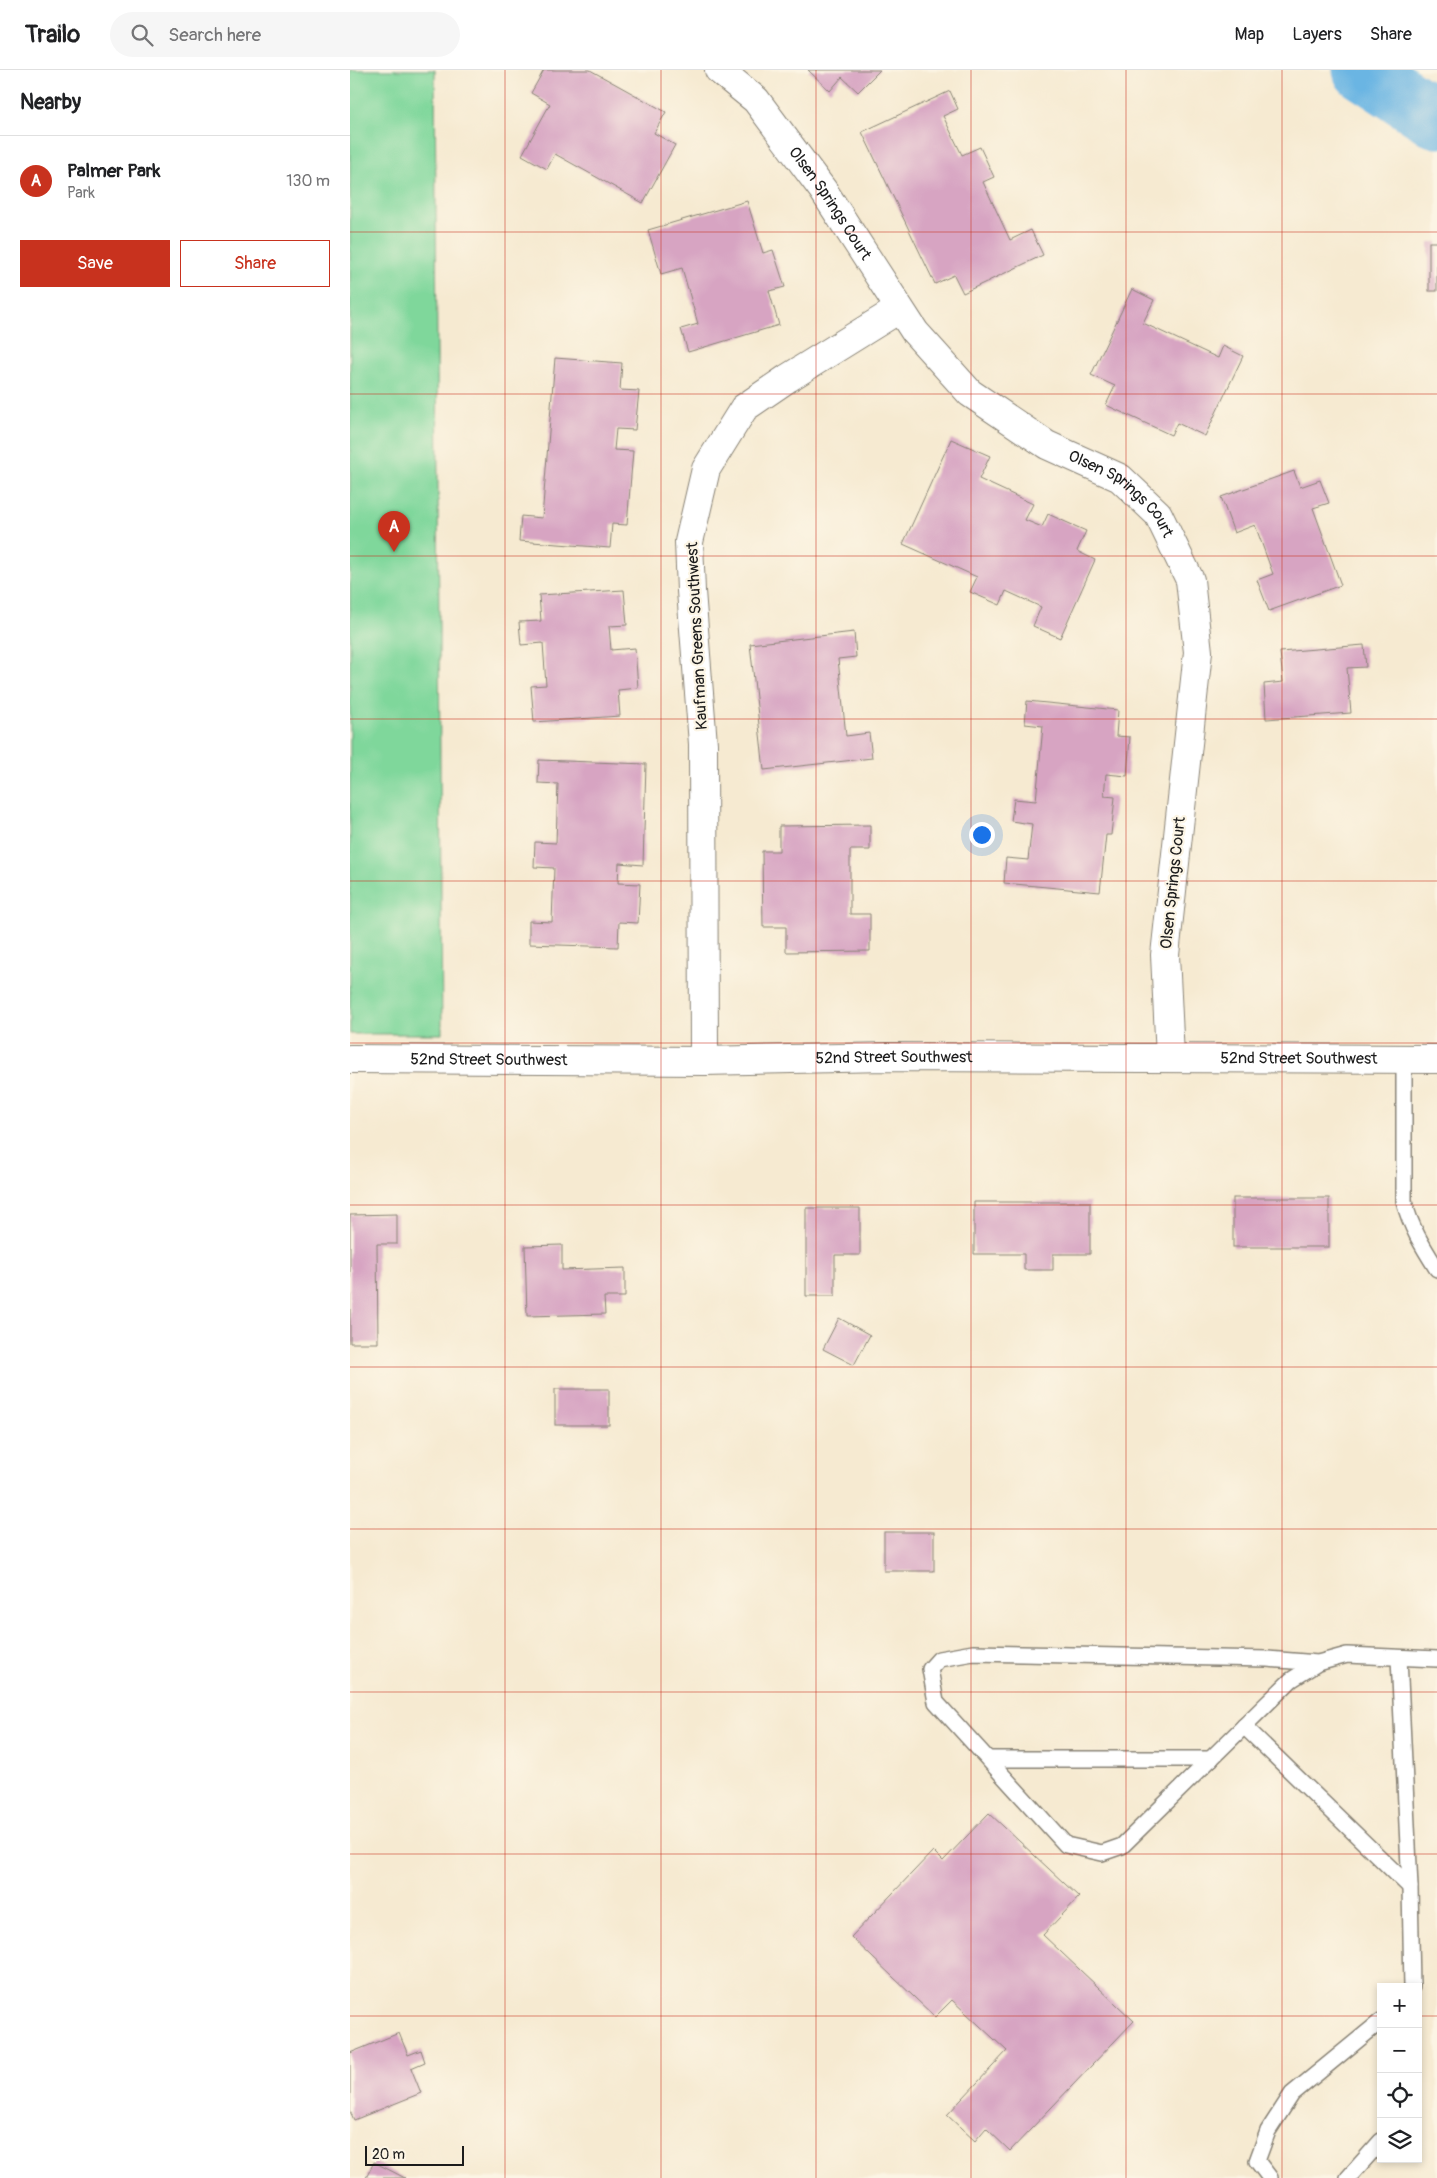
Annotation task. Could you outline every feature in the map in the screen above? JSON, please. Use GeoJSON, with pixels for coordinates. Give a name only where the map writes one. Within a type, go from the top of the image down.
{"type":"FeatureCollection","features":[{"type":"Feature","properties":{"kind":"street","name":"Olsen Springs Court"},"geometry":{"type":"LineString","coordinates":[[719,70],[756,100],[823,190],[914,332],[970,393],[1047,445],[1120,478],[1158,514],[1190,580],[1198,652],[1165,955],[1170,1057]]}},
{"type":"Feature","properties":{"kind":"street","name":"Kaufman Greens Southwest"},"geometry":{"type":"LineString","coordinates":[[704,1061],[703,744],[691,591],[690,542],[706,469],[744,408],[788,378],[899,309]]}},
{"type":"Feature","properties":{"kind":"street","name":"52nd Street Southwest"},"geometry":{"type":"LineString","coordinates":[[350,1059],[704,1061],[886,1057],[1437,1059]]}},
{"type":"Feature","properties":{"kind":"lane"},"geometry":{"type":"LineString","coordinates":[[1404,1059],[1404,1201],[1414,1230],[1437,1268]]}},
{"type":"Feature","properties":{"kind":"lane"},"geometry":{"type":"LineString","coordinates":[[1318,1663],[1291,1680],[1122,1846],[1102,1853],[1066,1845],[936,1702],[930,1669],[939,1659],[973,1653],[1267,1659],[1318,1663],[1348,1656],[1437,1659]]}},
{"type":"Feature","properties":{"kind":"lane"},"geometry":{"type":"LineString","coordinates":[[1399,1658],[1410,1887],[1412,1983]]}},
{"type":"Feature","properties":{"kind":"lane"},"geometry":{"type":"LineString","coordinates":[[1244,1726],[1410,1887]]}},
{"type":"Feature","properties":{"kind":"lane"},"geometry":{"type":"LineString","coordinates":[[988,1759],[1211,1759]]}},
{"type":"Feature","properties":{"kind":"lane"},"geometry":{"type":"LineString","coordinates":[[1270,2178],[1257,2161],[1268,2131],[1292,2094],[1377,2024]]}},
{"type":"Feature","properties":{"kind":"lane"},"geometry":{"type":"LineString","coordinates":[[1348,2178],[1377,2145]]}},
{"type":"Feature","properties":{"kind":"green space"},"geometry":{"type":"Polygon","coordinates":[[[350,70],[435,70],[442,1034],[350,1034],[350,70]]]}},
{"type":"Feature","properties":{"kind":"building"},"geometry":{"type":"Polygon","coordinates":[[[544,70],[590,70],[666,112],[654,133],[675,145],[643,203],[555,154],[547,169],[522,155],[550,104],[531,93],[544,70]]]}},
{"type":"Feature","properties":{"kind":"building"},"geometry":{"type":"Polygon","coordinates":[[[808,70],[880,70],[858,92],[842,77],[830,91],[808,70]]]}},
{"type":"Feature","properties":{"kind":"building"},"geometry":{"type":"Polygon","coordinates":[[[950,91],[958,109],[943,116],[962,155],[980,147],[994,177],[983,182],[1010,240],[1031,230],[1043,255],[963,293],[954,275],[935,284],[862,132],[950,91]]]}},
{"type":"Feature","properties":{"kind":"building"},"geometry":{"type":"Polygon","coordinates":[[[747,201],[763,253],[773,250],[785,287],[769,291],[779,325],[688,352],[681,329],[698,324],[682,268],[661,274],[648,230],[747,201]]]}},
{"type":"Feature","properties":{"kind":"building"},"geometry":{"type":"Polygon","coordinates":[[[1429,242],[1437,242],[1437,291],[1429,291],[1429,242]]]}},
{"type":"Feature","properties":{"kind":"building"},"geometry":{"type":"Polygon","coordinates":[[[1132,289],[1154,300],[1143,323],[1218,358],[1223,346],[1243,356],[1205,436],[1177,423],[1171,435],[1106,405],[1115,386],[1091,375],[1132,289]]]}},
{"type":"Feature","properties":{"kind":"building"},"geometry":{"type":"Polygon","coordinates":[[[555,358],[622,363],[620,390],[639,391],[635,430],[616,429],[614,450],[633,451],[627,525],[612,524],[610,548],[519,541],[521,516],[542,518],[555,358]]]}},
{"type":"Feature","properties":{"kind":"building"},"geometry":{"type":"Polygon","coordinates":[[[951,439],[990,456],[979,479],[1033,504],[1025,520],[1042,527],[1048,514],[1086,531],[1077,551],[1095,560],[1060,638],[1033,626],[1041,607],[1006,591],[1000,605],[970,592],[977,577],[903,544],[951,439]]]}},
{"type":"Feature","properties":{"kind":"building"},"geometry":{"type":"Polygon","coordinates":[[[1294,471],[1300,487],[1320,480],[1329,503],[1313,508],[1341,585],[1269,611],[1257,580],[1273,574],[1255,525],[1234,533],[1221,497],[1294,471]]]}},
{"type":"Feature","properties":{"kind":"building"},"geometry":{"type":"Polygon","coordinates":[[[624,590],[627,625],[609,626],[611,650],[635,648],[638,688],[618,690],[620,716],[534,722],[531,686],[546,685],[543,643],[521,645],[519,622],[541,621],[539,595],[624,590]]]}},
{"type":"Feature","properties":{"kind":"building"},"geometry":{"type":"Polygon","coordinates":[[[854,632],[856,657],[838,659],[846,736],[869,733],[872,758],[764,770],[750,644],[854,632]]]}},
{"type":"Feature","properties":{"kind":"building"},"geometry":{"type":"Polygon","coordinates":[[[1364,645],[1366,667],[1347,668],[1351,713],[1266,719],[1264,684],[1283,682],[1280,652],[1364,645]]]}},
{"type":"Feature","properties":{"kind":"building"},"geometry":{"type":"Polygon","coordinates":[[[1027,701],[1118,710],[1116,736],[1130,737],[1127,776],[1106,774],[1104,796],[1115,797],[1111,835],[1106,835],[1100,892],[1004,883],[1006,858],[1028,860],[1032,824],[1011,821],[1014,799],[1036,801],[1043,726],[1025,724],[1027,701]]]}},
{"type":"Feature","properties":{"kind":"building"},"geometry":{"type":"Polygon","coordinates":[[[539,760],[646,764],[643,865],[619,863],[618,883],[640,884],[638,923],[619,922],[618,947],[529,944],[529,921],[552,922],[554,868],[534,867],[535,842],[556,843],[558,784],[538,783],[539,760]]]}},
{"type":"Feature","properties":{"kind":"building"},"geometry":{"type":"Polygon","coordinates":[[[870,825],[870,850],[850,850],[850,914],[870,914],[870,951],[786,952],[786,927],[763,927],[762,851],[779,851],[779,826],[870,825]]]}},
{"type":"Feature","properties":{"kind":"building"},"geometry":{"type":"Polygon","coordinates":[[[1233,1198],[1329,1198],[1329,1247],[1233,1247],[1233,1198]]]}},
{"type":"Feature","properties":{"kind":"building"},"geometry":{"type":"Polygon","coordinates":[[[974,1202],[1090,1202],[1090,1254],[1053,1254],[1053,1270],[1024,1270],[1024,1254],[974,1254],[974,1202]]]}},
{"type":"Feature","properties":{"kind":"building"},"geometry":{"type":"Polygon","coordinates":[[[806,1208],[860,1208],[860,1255],[835,1255],[835,1296],[806,1296],[806,1208]]]}},
{"type":"Feature","properties":{"kind":"building"},"geometry":{"type":"Polygon","coordinates":[[[397,1214],[397,1244],[377,1244],[378,1343],[350,1343],[350,1215],[397,1214]]]}},
{"type":"Feature","properties":{"kind":"building"},"geometry":{"type":"Polygon","coordinates":[[[562,1245],[562,1270],[625,1268],[625,1297],[604,1297],[605,1314],[527,1316],[525,1246],[562,1245]]]}},
{"type":"Feature","properties":{"kind":"building"},"geometry":{"type":"Polygon","coordinates":[[[839,1318],[870,1335],[854,1365],[823,1349],[839,1318]]]}},
{"type":"Feature","properties":{"kind":"building"},"geometry":{"type":"Polygon","coordinates":[[[555,1389],[609,1389],[609,1425],[555,1425],[555,1389]]]}},
{"type":"Feature","properties":{"kind":"building"},"geometry":{"type":"Polygon","coordinates":[[[884,1532],[934,1532],[934,1571],[884,1571],[884,1532]]]}},
{"type":"Feature","properties":{"kind":"building"},"geometry":{"type":"Polygon","coordinates":[[[989,1813],[1079,1897],[1043,1935],[1134,2021],[1010,2151],[986,2128],[975,2141],[947,2115],[1007,2051],[952,2000],[935,2017],[851,1937],[933,1851],[943,1861],[989,1813]]]}},
{"type":"Feature","properties":{"kind":"building"},"geometry":{"type":"Polygon","coordinates":[[[399,2033],[408,2055],[421,2050],[425,2062],[411,2068],[421,2093],[354,2120],[350,2111],[350,2053],[399,2033]]]}},
{"type":"Feature","properties":{"kind":"building"},"geometry":{"type":"Polygon","coordinates":[[[374,2162],[405,2178],[366,2178],[374,2162]]]}},
{"type":"Feature","properties":{"kind":"waterway"},"geometry":{"type":"LineString","coordinates":[[1362,70],[1437,119]]}},
{"type":"Feature","properties":{"kind":"place","name":"Palmer Park"},"geometry":{"type":"Point","coordinates":[394,552]}}]}
